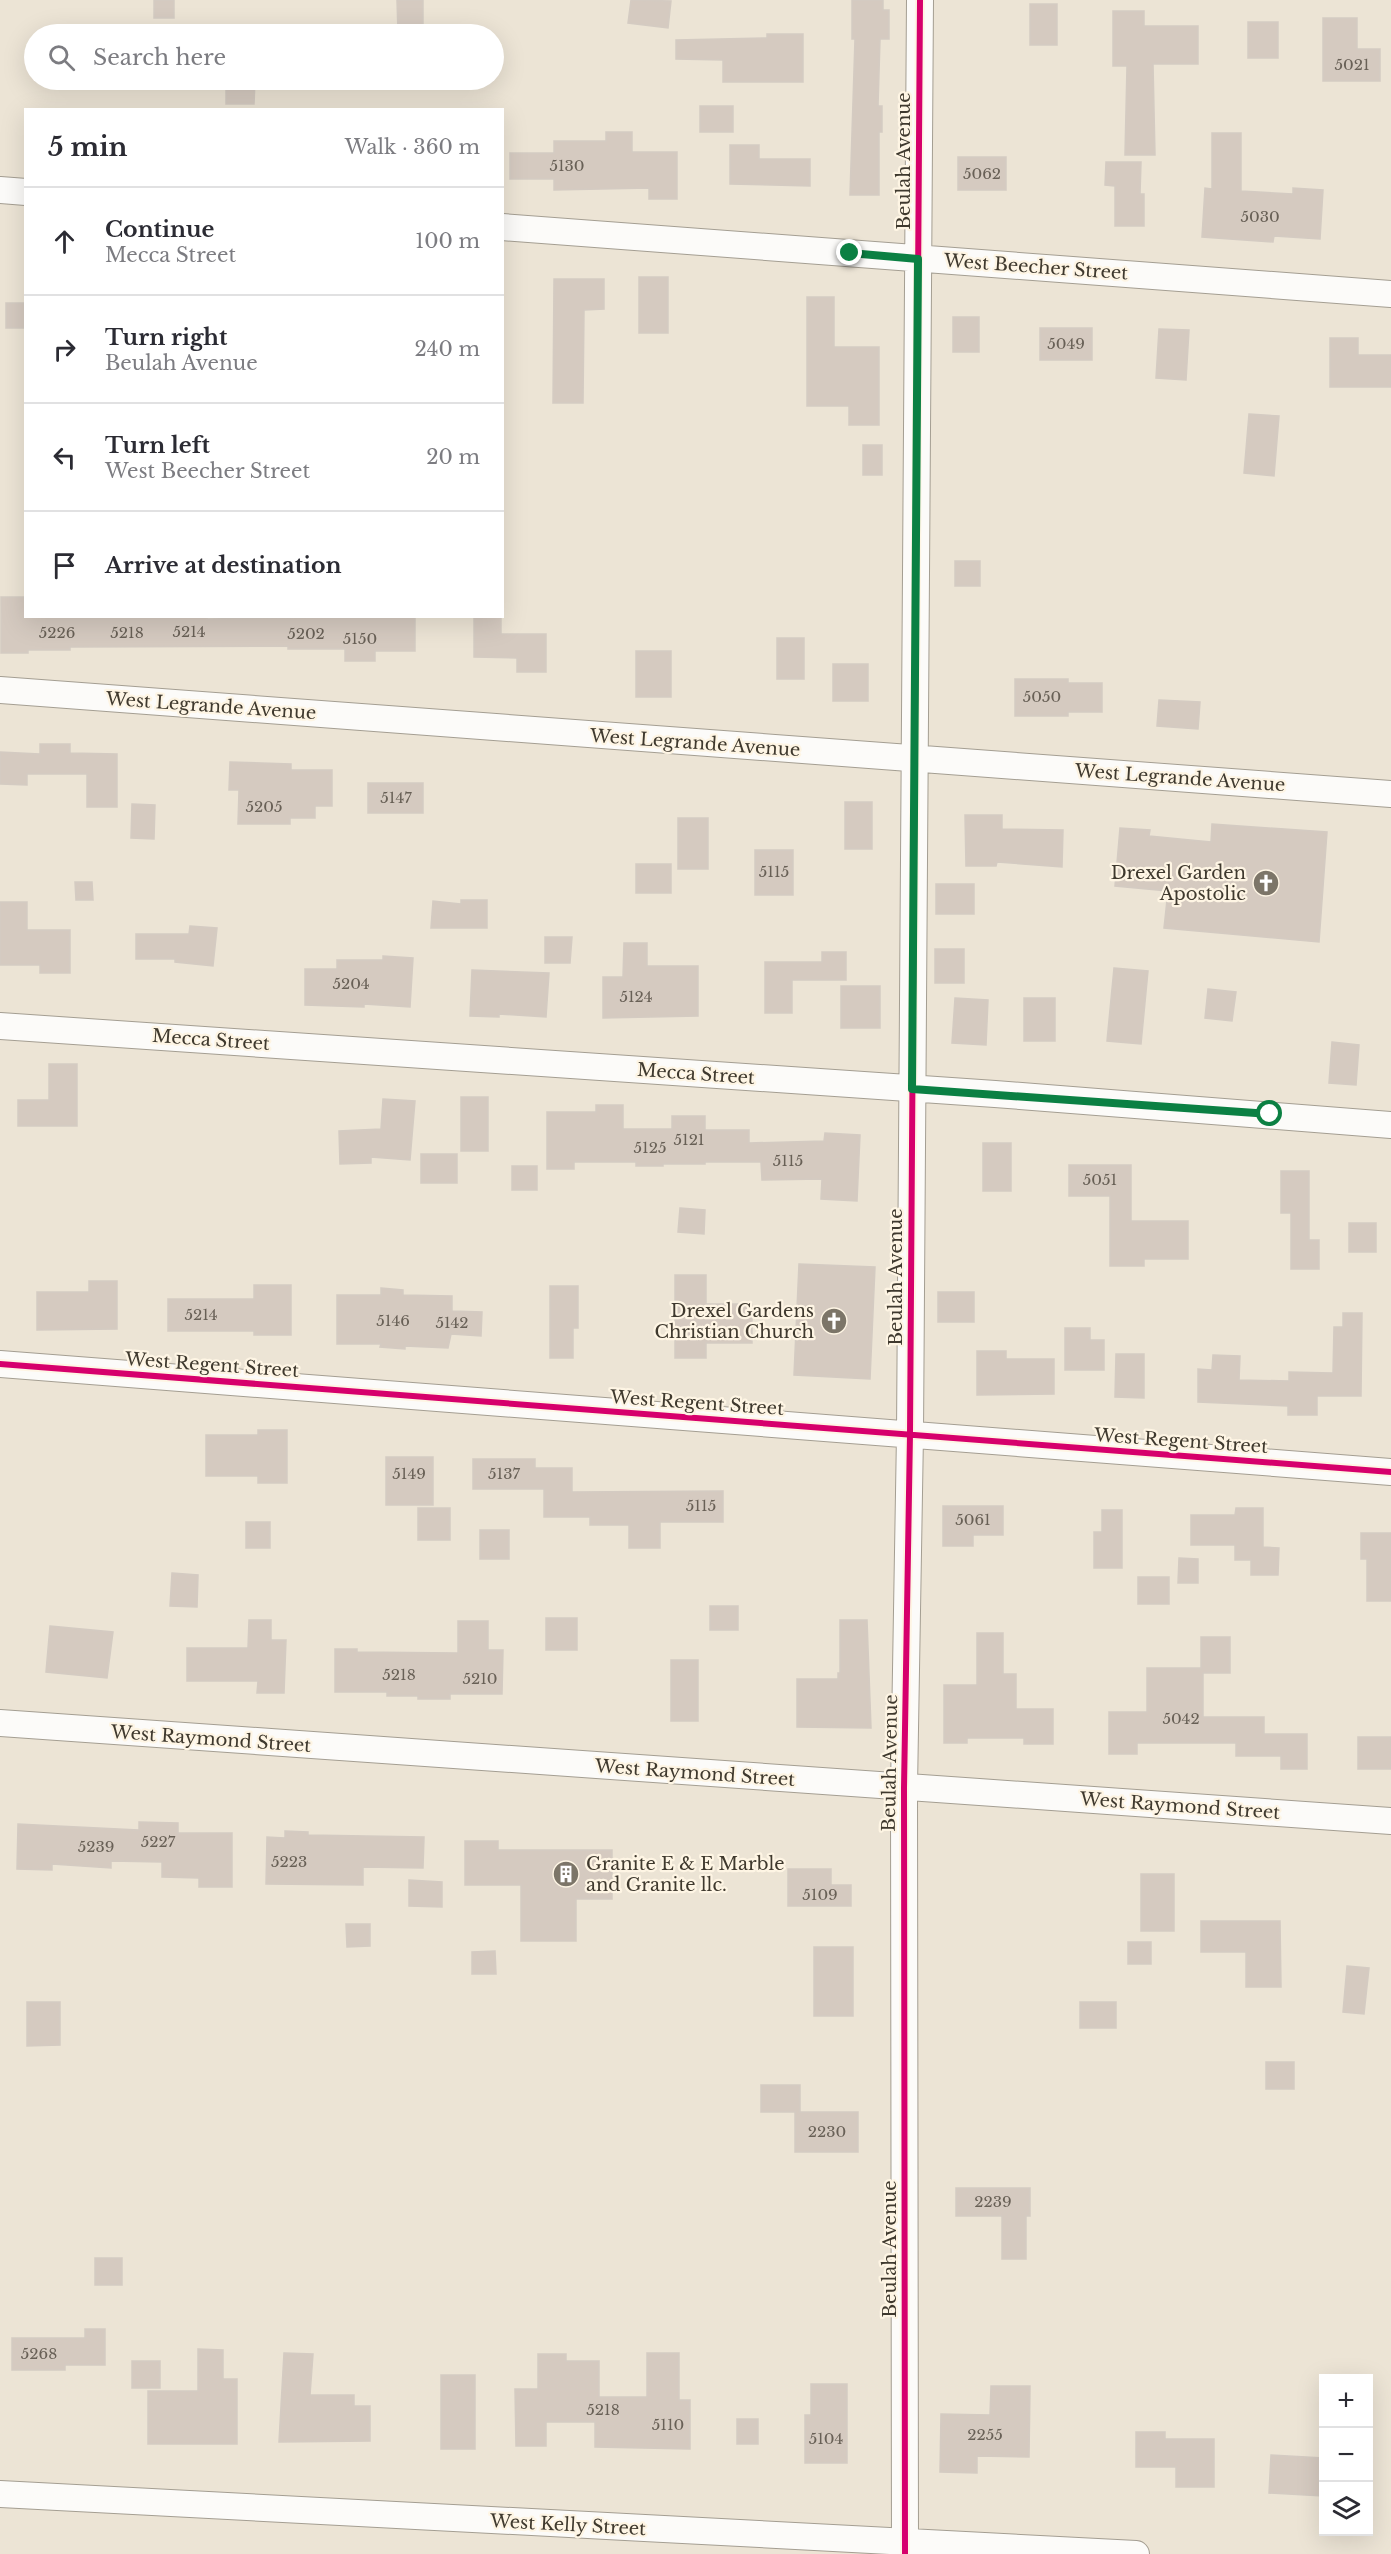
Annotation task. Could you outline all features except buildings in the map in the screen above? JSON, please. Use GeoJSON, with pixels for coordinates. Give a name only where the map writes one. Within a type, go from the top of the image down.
{"type":"FeatureCollection","features":[{"type":"Feature","properties":{"kind":"street","name":"Beulah Avenue"},"geometry":{"type":"LineString","coordinates":[[905,2549],[904,1788],[910,1434],[920,0]]}},
{"type":"Feature","properties":{"kind":"street"},"geometry":{"type":"LineString","coordinates":[[0,190],[24,192]]}},
{"type":"Feature","properties":{"kind":"street","name":"West Beecher Street"},"geometry":{"type":"LineString","coordinates":[[504,227],[1391,294]]}},
{"type":"Feature","properties":{"kind":"street","name":"West Legrande Avenue"},"geometry":{"type":"LineString","coordinates":[[0,690],[1391,794]]}},
{"type":"Feature","properties":{"kind":"street","name":"Mecca Street"},"geometry":{"type":"LineString","coordinates":[[0,1026],[912,1089],[1391,1125]]}},
{"type":"Feature","properties":{"kind":"street","name":"West Regent Street"},"geometry":{"type":"LineString","coordinates":[[0,1364],[1391,1472]]}},
{"type":"Feature","properties":{"kind":"street","name":"West Raymond Street"},"geometry":{"type":"LineString","coordinates":[[0,1723],[1391,1821]]}},
{"type":"Feature","properties":{"kind":"street","name":"West Kelly Street"},"geometry":{"type":"LineString","coordinates":[[0,2494],[905,2549],[1136,2554]]}},
{"type":"Feature","properties":{"kind":"cycle path"},"geometry":{"type":"LineString","coordinates":[[905,2554],[904,1788],[910,1434],[920,0]]}},
{"type":"Feature","properties":{"kind":"cycle path"},"geometry":{"type":"LineString","coordinates":[[0,1364],[1391,1472]]}},
{"type":"Feature","properties":{"kind":"place","name":"Drexel Garden Apostolic"},"geometry":{"type":"Point","coordinates":[1266,883]}},
{"type":"Feature","properties":{"kind":"place","name":"Drexel Gardens Christian Church"},"geometry":{"type":"Point","coordinates":[834,1321]}},
{"type":"Feature","properties":{"kind":"place","name":"Granite E & E Marble and Granite llc."},"geometry":{"type":"Point","coordinates":[566,1874]}},
{"type":"Feature","properties":{"kind":"route"},"geometry":{"type":"LineString","coordinates":[[850,253],[918,259],[912,1089],[1270,1114]]}}]}
